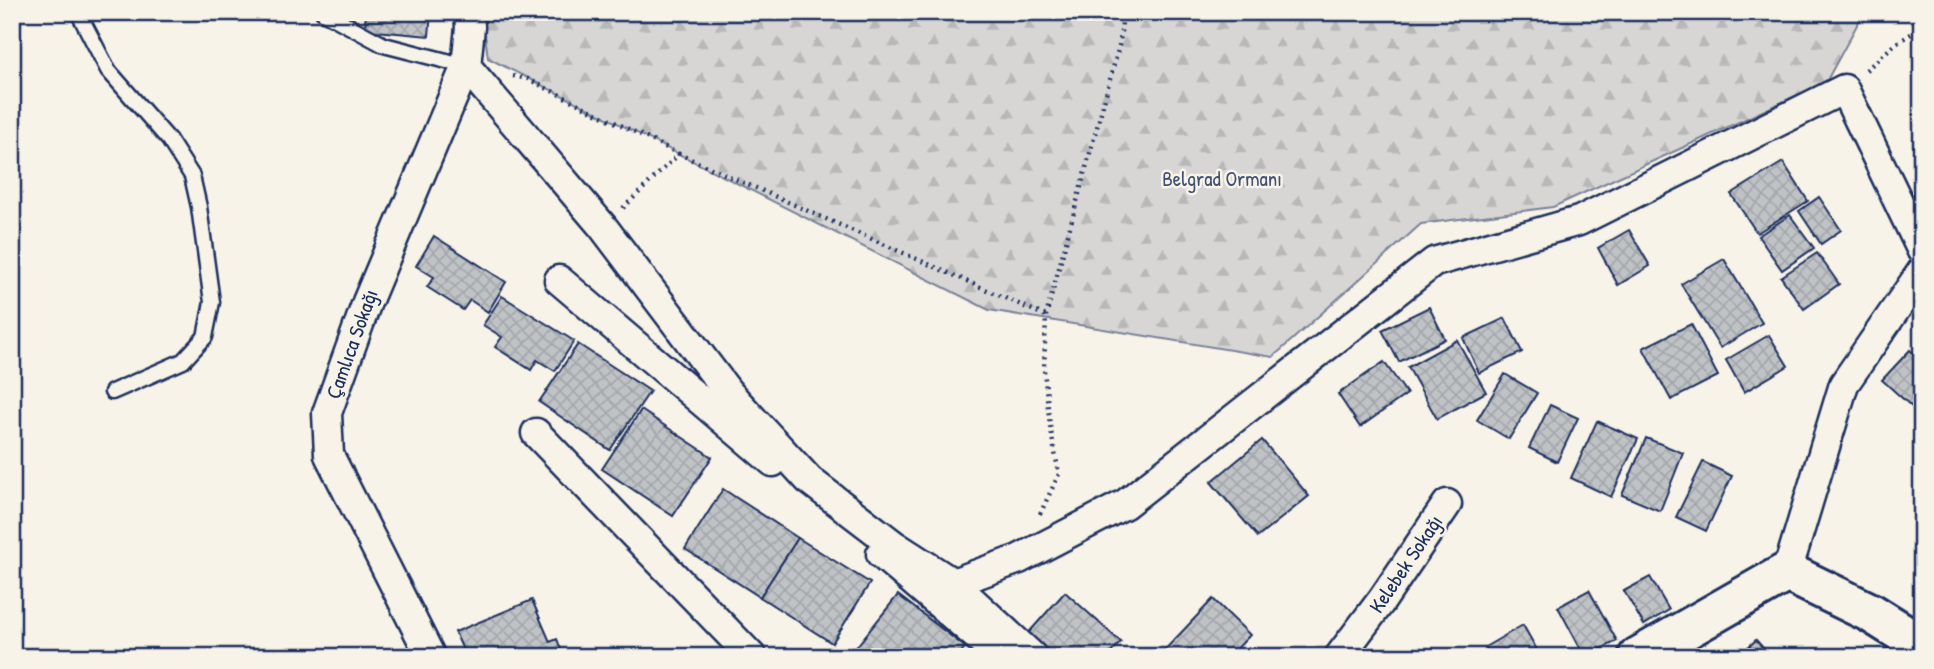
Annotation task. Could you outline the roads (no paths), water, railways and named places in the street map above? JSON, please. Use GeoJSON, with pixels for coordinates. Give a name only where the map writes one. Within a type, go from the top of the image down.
{"type":"FeatureCollection","features":[{"type":"Feature","properties":{"kind":"main road"},"geometry":{"type":"LineString","coordinates":[[1638,657],[1787,572],[1871,612],[1922,645]]}},
{"type":"Feature","properties":{"kind":"street","name":"Çamlıca Sokağı"},"geometry":{"type":"LineString","coordinates":[[431,657],[329,455],[327,413],[367,302],[466,66],[469,12]]}},
{"type":"Feature","properties":{"kind":"street"},"geometry":{"type":"LineString","coordinates":[[466,66],[603,227],[728,392],[809,480],[894,545],[953,583],[1033,657]]}},
{"type":"Feature","properties":{"kind":"street"},"geometry":{"type":"LineString","coordinates":[[953,583],[1019,559],[1125,504],[1434,262],[1579,221],[1844,89],[1922,251]]}},
{"type":"Feature","properties":{"kind":"street"},"geometry":{"type":"LineString","coordinates":[[1787,572],[1844,384],[1922,271]]}},
{"type":"Feature","properties":{"kind":"street"},"geometry":{"type":"LineString","coordinates":[[559,280],[1001,657]]}},
{"type":"Feature","properties":{"kind":"street"},"geometry":{"type":"LineString","coordinates":[[536,433],[752,657]]}},
{"type":"Feature","properties":{"kind":"street","name":"Kelebek Sokağı"},"geometry":{"type":"LineString","coordinates":[[1339,657],[1382,600],[1447,504]]}},
{"type":"Feature","properties":{"kind":"lane"},"geometry":{"type":"LineString","coordinates":[[78,12],[108,70],[169,139],[192,176],[200,207],[212,302],[205,337],[183,361],[112,392]]}},
{"type":"Feature","properties":{"kind":"lane"},"geometry":{"type":"LineString","coordinates":[[323,12],[384,45],[466,66]]}},
{"type":"Feature","properties":{"kind":"park label","name":"Belgrad Ormanı"},"geometry":{"type":"Point","coordinates":[1222,179]}}]}
